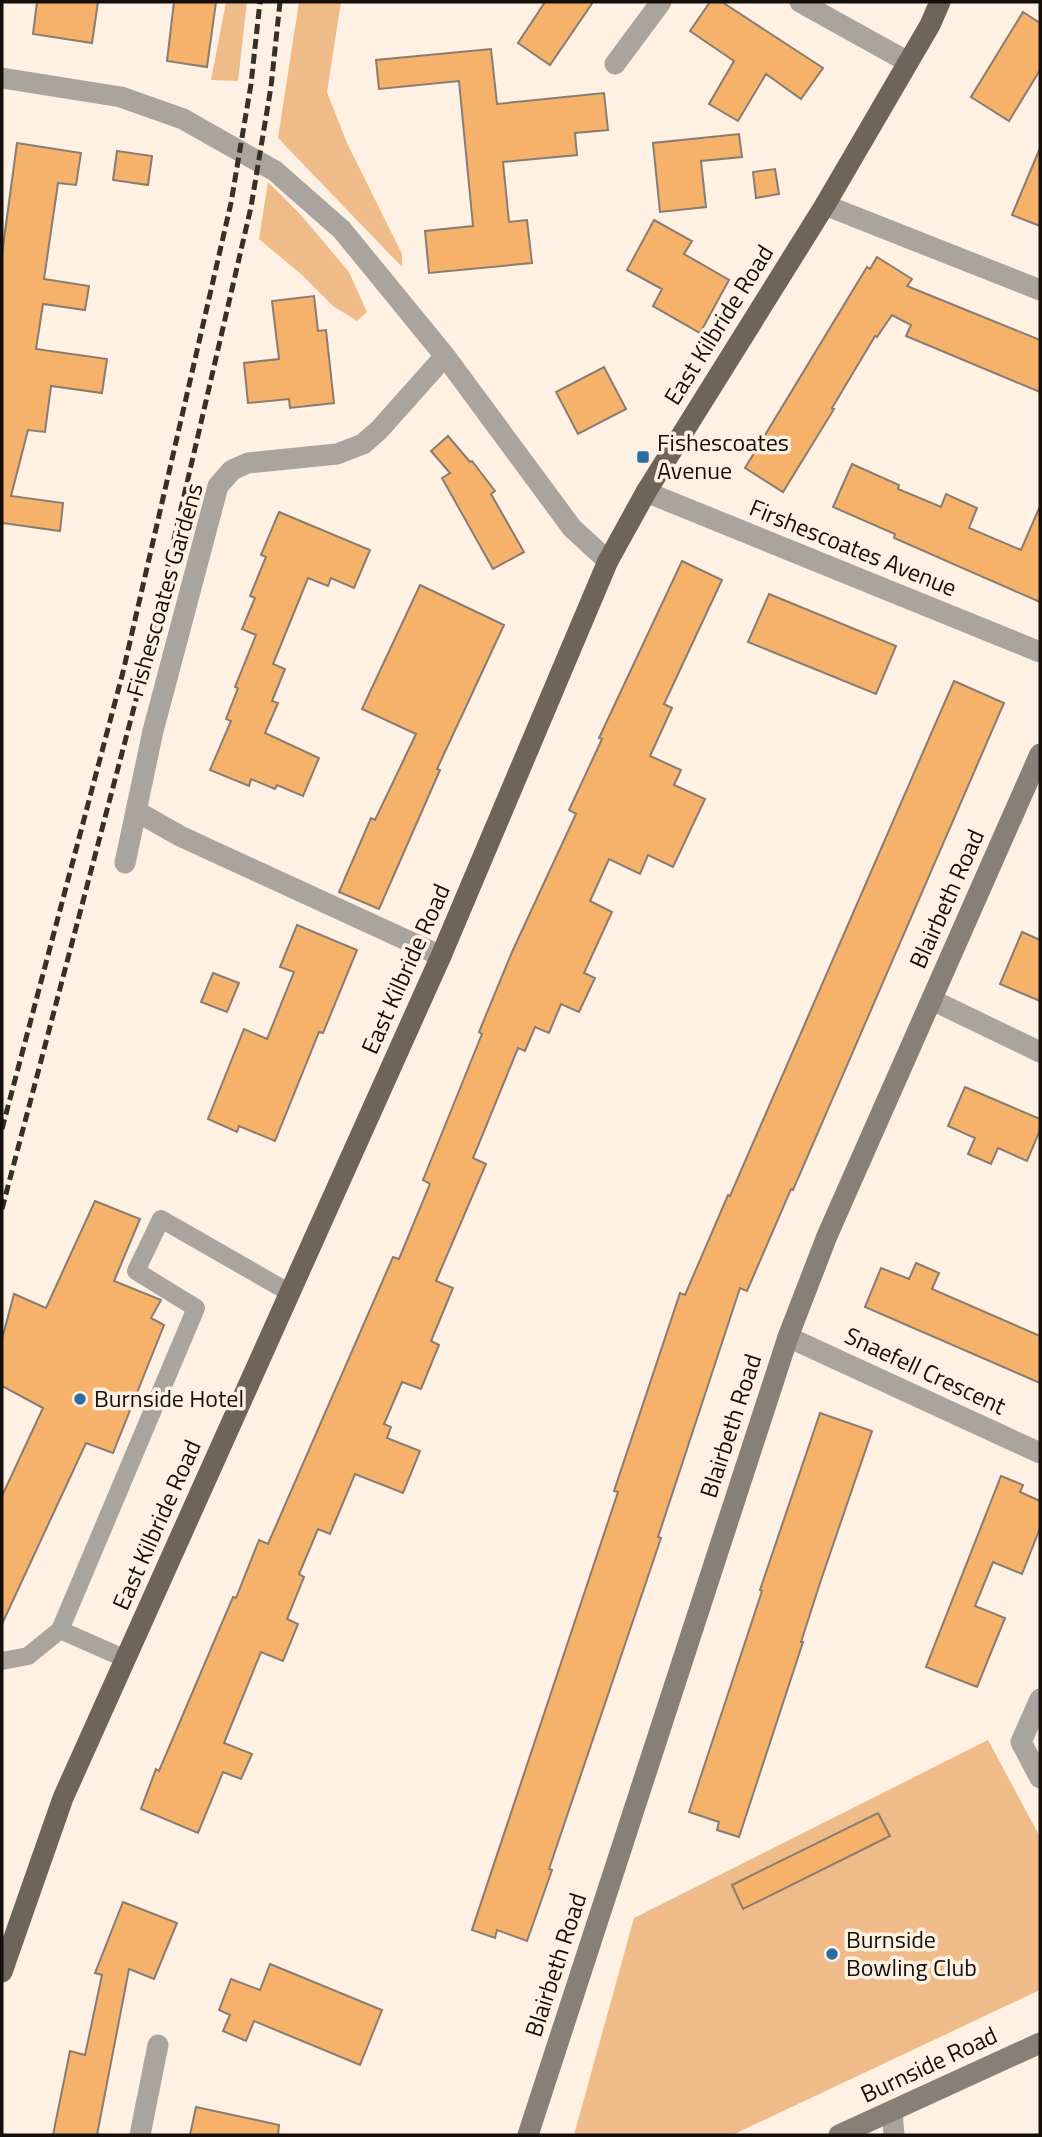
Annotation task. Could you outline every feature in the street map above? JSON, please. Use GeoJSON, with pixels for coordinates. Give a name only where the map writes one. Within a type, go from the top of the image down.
{"type":"FeatureCollection","features":[{"type":"Feature","properties":{"kind":"main road","name":"East Kilbride Road"},"geometry":{"type":"LineString","coordinates":[[2,1972],[63,1798],[441,956],[608,561],[646,492],[825,205],[930,25],[940,2]]}},
{"type":"Feature","properties":{"kind":"main road","name":"East Kilbride Road"},"geometry":{"type":"LineString","coordinates":[[930,25],[950,2]]}},
{"type":"Feature","properties":{"kind":"street"},"geometry":{"type":"LineString","coordinates":[[615,64],[661,2]]}},
{"type":"Feature","properties":{"kind":"street"},"geometry":{"type":"LineString","coordinates":[[800,2],[908,62]]}},
{"type":"Feature","properties":{"kind":"street"},"geometry":{"type":"LineString","coordinates":[[2,78],[121,97],[183,119],[275,171],[342,230],[446,356],[572,528],[608,561]]}},
{"type":"Feature","properties":{"kind":"street"},"geometry":{"type":"LineString","coordinates":[[825,205],[1040,290]]}},
{"type":"Feature","properties":{"kind":"street","name":"Fishescoates Gardens"},"geometry":{"type":"LineString","coordinates":[[125,863],[153,731],[218,486],[232,470],[248,463],[337,454],[363,444],[446,356]]}},
{"type":"Feature","properties":{"kind":"street","name":"Firshescoates Avenue"},"geometry":{"type":"LineString","coordinates":[[646,492],[1040,652]]}},
{"type":"Feature","properties":{"kind":"street","name":"Blairbeth Road"},"geometry":{"type":"LineString","coordinates":[[528,2135],[788,1337],[827,1236],[1040,754]]}},
{"type":"Feature","properties":{"kind":"street"},"geometry":{"type":"LineString","coordinates":[[136,811],[180,836],[441,956]]}},
{"type":"Feature","properties":{"kind":"street"},"geometry":{"type":"LineString","coordinates":[[932,1000],[1040,1052]]}},
{"type":"Feature","properties":{"kind":"street","name":"Snaefell Crescent"},"geometry":{"type":"LineString","coordinates":[[788,1337],[1040,1453]]}},
{"type":"Feature","properties":{"kind":"street"},"geometry":{"type":"LineString","coordinates":[[1040,1699],[1021,1742],[1040,1778]]}},
{"type":"Feature","properties":{"kind":"street","name":"Burnside Road"},"geometry":{"type":"LineString","coordinates":[[839,2135],[1040,2043]]}},
{"type":"Feature","properties":{"kind":"street"},"geometry":{"type":"LineString","coordinates":[[140,2135],[158,2045]]}},
{"type":"Feature","properties":{"kind":"street"},"geometry":{"type":"LineString","coordinates":[[892,2112],[894,2135]]}},
{"type":"Feature","properties":{"kind":"lane"},"geometry":{"type":"LineString","coordinates":[[2,1661],[28,1656],[60,1630],[197,1308],[136,1271],[161,1219],[290,1293]]}},
{"type":"Feature","properties":{"kind":"lane"},"geometry":{"type":"LineString","coordinates":[[60,1630],[126,1659]]}},
{"type":"Feature","properties":{"kind":"shaded area"},"geometry":{"type":"Polygon","coordinates":[[[226,2],[247,2],[238,81],[211,80],[226,2]]]}},
{"type":"Feature","properties":{"kind":"shaded area"},"geometry":{"type":"Polygon","coordinates":[[[299,2],[341,2],[327,92],[347,143],[402,254],[402,267],[278,138],[299,2]]]}},
{"type":"Feature","properties":{"kind":"shaded area"},"geometry":{"type":"Polygon","coordinates":[[[268,182],[301,215],[349,272],[367,312],[357,321],[333,306],[302,275],[259,239],[268,182]]]}},
{"type":"Feature","properties":{"kind":"shaded area","name":"Burnside Bowling Club"},"geometry":{"type":"Polygon","coordinates":[[[988,1740],[1040,1837],[1040,1990],[732,2135],[574,2135],[634,1918],[988,1740]]]}},
{"type":"Feature","properties":{"kind":"building"},"geometry":{"type":"Polygon","coordinates":[[[37,2],[98,2],[92,43],[33,34],[37,2]]]}},
{"type":"Feature","properties":{"kind":"building"},"geometry":{"type":"Polygon","coordinates":[[[174,2],[216,2],[207,67],[167,61],[174,2]]]}},
{"type":"Feature","properties":{"kind":"building"},"geometry":{"type":"Polygon","coordinates":[[[545,2],[593,2],[550,65],[518,43],[545,2]]]}},
{"type":"Feature","properties":{"kind":"building"},"geometry":{"type":"Polygon","coordinates":[[[710,2],[722,2],[823,68],[801,99],[766,74],[738,121],[709,104],[734,61],[690,31],[710,2]]]}},
{"type":"Feature","properties":{"kind":"building"},"geometry":{"type":"Polygon","coordinates":[[[1023,12],[1040,23],[1040,70],[1009,121],[971,97],[1023,12]]]}},
{"type":"Feature","properties":{"kind":"building"},"geometry":{"type":"Polygon","coordinates":[[[491,49],[497,104],[604,93],[608,130],[575,133],[577,155],[503,162],[509,222],[527,220],[532,263],[429,273],[425,231],[473,226],[459,81],[379,89],[376,60],[491,49]]]}},
{"type":"Feature","properties":{"kind":"building"},"geometry":{"type":"Polygon","coordinates":[[[739,134],[742,157],[701,161],[706,207],[660,212],[653,143],[739,134]]]}},
{"type":"Feature","properties":{"kind":"building"},"geometry":{"type":"Polygon","coordinates":[[[17,143],[81,153],[76,185],[58,183],[44,279],[89,286],[85,310],[43,304],[36,349],[107,359],[102,393],[51,386],[45,432],[28,430],[11,496],[63,503],[60,531],[2,523],[2,254],[17,143]]]}},
{"type":"Feature","properties":{"kind":"building"},"geometry":{"type":"Polygon","coordinates":[[[1040,148],[1040,226],[1012,215],[1040,148]]]}},
{"type":"Feature","properties":{"kind":"building"},"geometry":{"type":"Polygon","coordinates":[[[117,151],[152,156],[148,185],[113,180],[117,151]]]}},
{"type":"Feature","properties":{"kind":"building"},"geometry":{"type":"Polygon","coordinates":[[[775,169],[779,194],[756,198],[753,172],[775,169]]]}},
{"type":"Feature","properties":{"kind":"building"},"geometry":{"type":"Polygon","coordinates":[[[654,220],[692,241],[684,254],[729,280],[700,333],[653,306],[662,289],[627,270],[654,220]]]}},
{"type":"Feature","properties":{"kind":"building"},"geometry":{"type":"Polygon","coordinates":[[[877,257],[912,279],[907,286],[1040,340],[1040,392],[906,336],[911,325],[892,315],[877,337],[875,336],[783,492],[745,468],[867,267],[870,269],[877,257]]]}},
{"type":"Feature","properties":{"kind":"building"},"geometry":{"type":"Polygon","coordinates":[[[314,296],[318,331],[326,330],[334,403],[290,408],[289,399],[248,403],[244,363],[279,359],[272,301],[314,296]]]}},
{"type":"Feature","properties":{"kind":"building"},"geometry":{"type":"Polygon","coordinates":[[[604,367],[626,409],[578,434],[556,392],[604,367]]]}},
{"type":"Feature","properties":{"kind":"building"},"geometry":{"type":"Polygon","coordinates":[[[448,436],[495,491],[491,494],[524,552],[493,569],[442,478],[450,473],[431,451],[448,436]]]}},
{"type":"Feature","properties":{"kind":"building"},"geometry":{"type":"Polygon","coordinates":[[[852,464],[899,485],[898,489],[941,507],[946,494],[977,508],[969,528],[1021,550],[1040,506],[1040,602],[894,538],[895,534],[833,507],[852,464]]]}},
{"type":"Feature","properties":{"kind":"building"},"geometry":{"type":"Polygon","coordinates":[[[279,512],[370,550],[354,588],[331,578],[328,586],[308,578],[273,664],[285,669],[272,701],[278,703],[265,733],[319,758],[303,796],[277,785],[275,789],[251,779],[249,786],[210,770],[231,721],[226,719],[238,688],[235,687],[256,635],[242,629],[255,598],[250,596],[266,557],[261,555],[279,512]]]}},
{"type":"Feature","properties":{"kind":"building"},"geometry":{"type":"Polygon","coordinates":[[[682,561],[722,580],[664,704],[672,708],[650,756],[681,770],[674,785],[705,799],[673,867],[648,855],[640,874],[609,859],[590,901],[612,912],[584,973],[595,978],[579,1012],[561,1004],[549,1033],[535,1027],[525,1051],[518,1048],[473,1158],[486,1164],[436,1281],[453,1288],[431,1341],[439,1345],[421,1389],[402,1382],[384,1424],[391,1427],[387,1438],[420,1451],[403,1493],[355,1474],[330,1534],[318,1529],[299,1574],[304,1577],[287,1619],[298,1624],[283,1661],[261,1652],[224,1743],[252,1754],[241,1779],[223,1772],[198,1833],[141,1809],[156,1769],[159,1771],[259,1540],[268,1544],[393,1257],[399,1259],[430,1184],[423,1180],[482,1034],[479,1032],[512,952],[576,814],[569,810],[602,739],[599,738],[682,561]]]}},
{"type":"Feature","properties":{"kind":"building"},"geometry":{"type":"Polygon","coordinates":[[[420,585],[504,625],[437,769],[440,770],[379,909],[339,892],[371,818],[375,820],[416,734],[362,709],[420,585]]]}},
{"type":"Feature","properties":{"kind":"building"},"geometry":{"type":"Polygon","coordinates":[[[769,594],[896,646],[876,694],[748,642],[769,594]]]}},
{"type":"Feature","properties":{"kind":"building"},"geometry":{"type":"Polygon","coordinates":[[[954,681],[1004,703],[793,1190],[791,1189],[747,1291],[740,1288],[658,1537],[661,1538],[527,1941],[497,1930],[495,1938],[472,1930],[618,1492],[614,1491],[680,1293],[685,1295],[728,1195],[730,1196],[954,681]]]}},
{"type":"Feature","properties":{"kind":"building"},"geometry":{"type":"Polygon","coordinates":[[[297,925],[357,950],[323,1033],[319,1032],[275,1141],[239,1126],[237,1132],[208,1119],[244,1029],[267,1039],[294,972],[280,967],[297,925]]]}},
{"type":"Feature","properties":{"kind":"building"},"geometry":{"type":"Polygon","coordinates":[[[1022,932],[1040,940],[1040,1001],[1000,984],[1022,932]]]}},
{"type":"Feature","properties":{"kind":"building"},"geometry":{"type":"Polygon","coordinates":[[[213,973],[239,983],[227,1012],[201,1002],[213,973]]]}},
{"type":"Feature","properties":{"kind":"building"},"geometry":{"type":"Polygon","coordinates":[[[965,1087],[1040,1119],[1040,1130],[1027,1161],[998,1148],[991,1164],[968,1154],[975,1138],[948,1126],[965,1087]]]}},
{"type":"Feature","properties":{"kind":"building","name":"Burnside Hotel"},"geometry":{"type":"Polygon","coordinates":[[[95,1201],[140,1219],[114,1281],[161,1300],[151,1318],[164,1325],[113,1453],[86,1443],[2,1624],[2,1496],[43,1408],[2,1386],[2,1339],[14,1294],[46,1308],[95,1201]]]}},
{"type":"Feature","properties":{"kind":"building"},"geometry":{"type":"Polygon","coordinates":[[[916,1263],[939,1273],[932,1289],[1040,1336],[1040,1383],[865,1307],[881,1268],[909,1279],[916,1263]]]}},
{"type":"Feature","properties":{"kind":"building"},"geometry":{"type":"Polygon","coordinates":[[[820,1413],[872,1431],[739,1837],[717,1830],[719,1822],[689,1812],[820,1413]]]}},
{"type":"Feature","properties":{"kind":"building"},"geometry":{"type":"Polygon","coordinates":[[[1001,1476],[1023,1485],[1020,1492],[1040,1501],[1040,1528],[1022,1574],[993,1562],[975,1606],[1005,1618],[977,1687],[926,1667],[1001,1476]]]}},
{"type":"Feature","properties":{"kind":"building"},"geometry":{"type":"Polygon","coordinates":[[[878,1813],[890,1836],[743,1909],[732,1885],[878,1813]]]}},
{"type":"Feature","properties":{"kind":"building"},"geometry":{"type":"Polygon","coordinates":[[[123,1902],[177,1923],[154,1979],[129,1969],[97,2135],[53,2135],[70,2051],[85,2055],[102,1975],[95,1973],[123,1902]]]}},
{"type":"Feature","properties":{"kind":"building"},"geometry":{"type":"Polygon","coordinates":[[[270,1964],[382,2010],[360,2065],[254,2021],[246,2041],[223,2031],[230,2015],[219,2010],[231,1979],[260,1990],[270,1964]]]}},
{"type":"Feature","properties":{"kind":"building"},"geometry":{"type":"Polygon","coordinates":[[[196,2107],[279,2125],[278,2135],[190,2135],[196,2107]]]}},
{"type":"Feature","properties":{"kind":"railway"},"geometry":{"type":"LineString","coordinates":[[2,1129],[123,672],[231,203],[251,84],[260,2]]}},
{"type":"Feature","properties":{"kind":"railway"},"geometry":{"type":"LineString","coordinates":[[2,1209],[142,677],[251,207],[271,87],[280,2]]}},
{"type":"Feature","properties":{"kind":"place","name":"Fishescoates Avenue"},"geometry":{"type":"Point","coordinates":[643,457]}},
{"type":"Feature","properties":{"kind":"place","name":"Burnside Hotel"},"geometry":{"type":"Point","coordinates":[80,1399]}},
{"type":"Feature","properties":{"kind":"place","name":"Burnside Bowling Club"},"geometry":{"type":"Point","coordinates":[832,1954]}}]}
